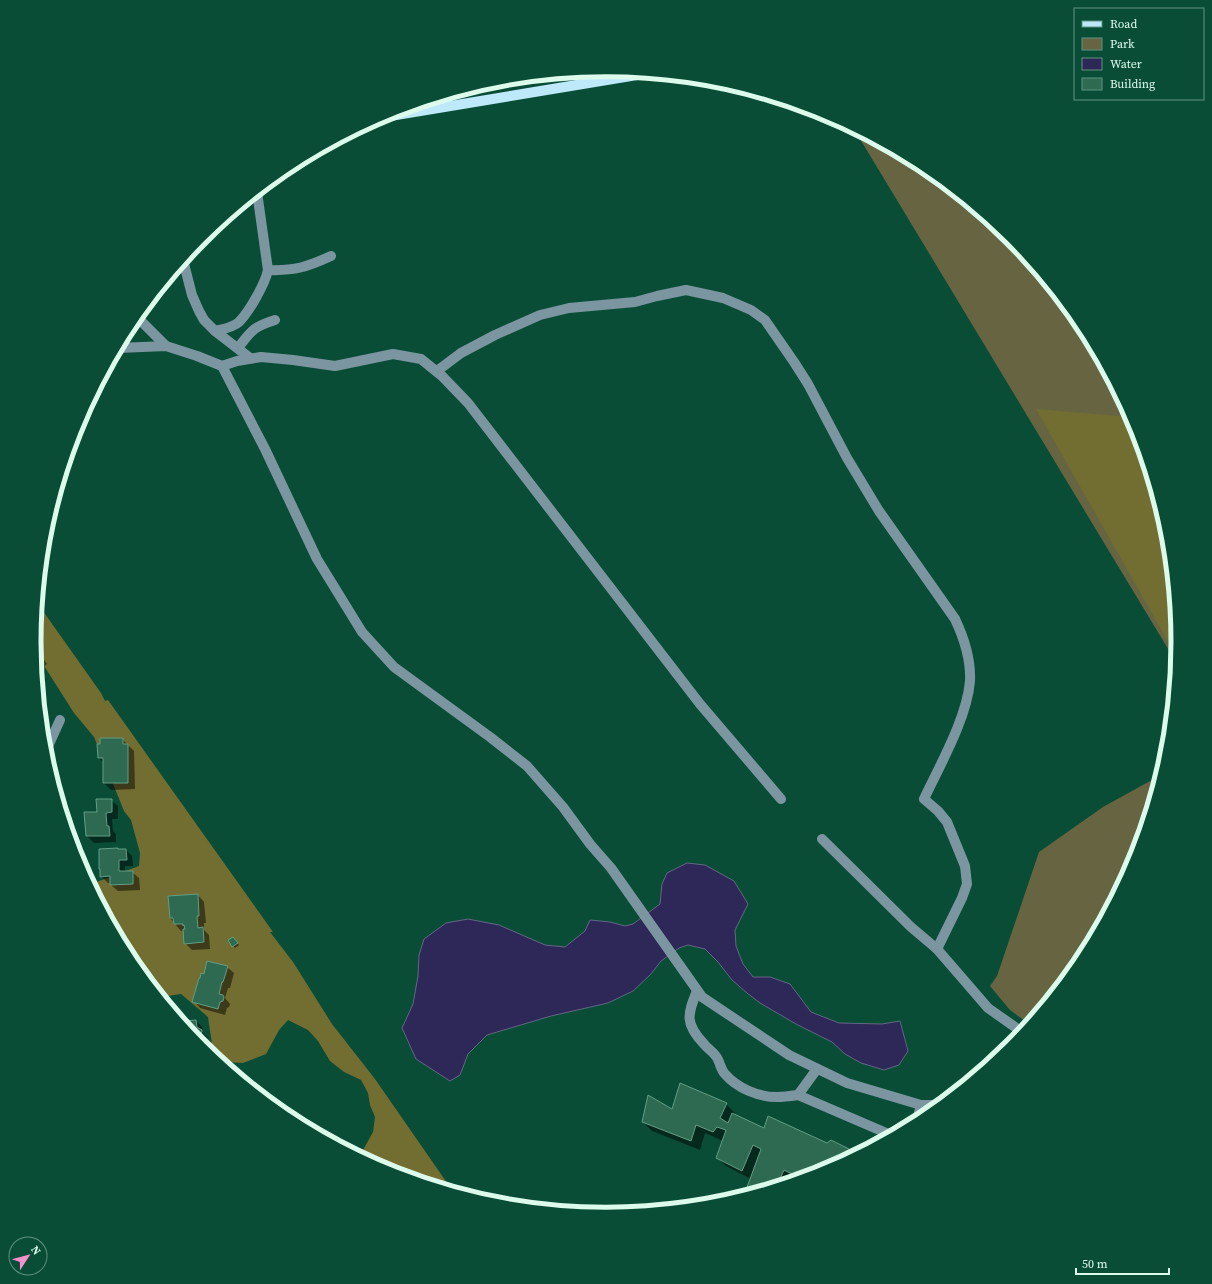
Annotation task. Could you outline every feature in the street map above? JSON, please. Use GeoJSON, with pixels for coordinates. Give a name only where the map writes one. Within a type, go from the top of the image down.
{"type":"FeatureCollection","features":[{"type":"Feature","properties":{"kind":"main road"},"geometry":{"type":"LineString","coordinates":[[408,113],[622,77]]}},
{"type":"Feature","properties":{"kind":"street"},"geometry":{"type":"LineString","coordinates":[[215,331],[230,328],[239,322],[262,288],[268,270],[258,197]]}},
{"type":"Feature","properties":{"kind":"street"},"geometry":{"type":"LineString","coordinates":[[268,270],[286,270],[309,266],[332,256]]}},
{"type":"Feature","properties":{"kind":"street"},"geometry":{"type":"LineString","coordinates":[[184,265],[192,295],[204,320],[215,331],[250,358]]}},
{"type":"Feature","properties":{"kind":"street"},"geometry":{"type":"LineString","coordinates":[[436,371],[461,354],[495,335],[540,315],[569,308],[635,302],[686,290],[723,298],[751,310],[765,320],[808,384],[844,452],[879,511],[955,619],[962,634],[968,655],[970,681],[966,705],[924,799],[938,811],[947,822],[965,866],[967,884],[938,949]]}},
{"type":"Feature","properties":{"kind":"street"},"geometry":{"type":"LineString","coordinates":[[238,348],[249,334],[258,326],[275,320]]}},
{"type":"Feature","properties":{"kind":"street"},"geometry":{"type":"LineString","coordinates":[[141,321],[166,346]]}},
{"type":"Feature","properties":{"kind":"street"},"geometry":{"type":"LineString","coordinates":[[124,348],[166,346],[222,366],[265,449],[317,559],[362,632],[394,668],[490,737],[527,766],[563,807],[590,844],[611,868],[702,997],[789,1055],[817,1069],[847,1083],[921,1105],[930,1105]]}},
{"type":"Feature","properties":{"kind":"street"},"geometry":{"type":"LineString","coordinates":[[222,366],[236,361],[261,357],[282,358],[335,366],[393,354],[421,359],[436,371],[468,403],[700,704],[781,799]]}},
{"type":"Feature","properties":{"kind":"street"},"geometry":{"type":"LineString","coordinates":[[50,741],[60,720]]}},
{"type":"Feature","properties":{"kind":"street"},"geometry":{"type":"LineString","coordinates":[[822,839],[911,927],[938,949],[988,1008],[1018,1029]]}},
{"type":"Feature","properties":{"kind":"street"},"geometry":{"type":"LineString","coordinates":[[697,991],[691,1005],[689,1021],[694,1032],[716,1056],[723,1072],[734,1084],[759,1095],[776,1097],[798,1095],[885,1133]]}},
{"type":"Feature","properties":{"kind":"street"},"geometry":{"type":"LineString","coordinates":[[798,1095],[817,1069]]}},
{"type":"Feature","properties":{"kind":"street"},"geometry":{"type":"LineString","coordinates":[[919,1113],[921,1105]]}},
{"type":"Feature","properties":{"kind":"green space"},"geometry":{"type":"Polygon","coordinates":[[[858,136],[920,172],[979,217],[1006,242],[1031,269],[1076,328],[1113,392],[1141,460],[1152,496],[1166,568],[1170,605],[1171,653],[858,136]]]}},
{"type":"Feature","properties":{"kind":"green space"},"geometry":{"type":"Polygon","coordinates":[[[1154,779],[1141,824],[1113,892],[1076,956],[1025,1021],[1010,1010],[990,986],[997,976],[1039,852],[1103,807],[1154,779]]]}},
{"type":"Feature","properties":{"kind":"shaded area"},"geometry":{"type":"Polygon","coordinates":[[[1036,409],[1124,416],[1141,460],[1152,496],[1160,532],[1170,605],[1171,646],[1036,409]]]}},
{"type":"Feature","properties":{"kind":"shaded area"},"geometry":{"type":"Polygon","coordinates":[[[42,609],[101,693],[105,701],[108,700],[273,932],[270,932],[293,962],[332,1024],[375,1079],[448,1184],[424,1177],[362,1152],[373,1132],[375,1117],[370,1105],[368,1093],[361,1080],[344,1072],[330,1061],[318,1041],[308,1030],[288,1020],[279,1030],[266,1054],[243,1063],[228,1062],[212,1044],[208,1017],[181,994],[166,996],[136,956],[95,883],[139,866],[140,853],[131,820],[124,811],[94,737],[74,713],[42,662],[42,609]]]}},
{"type":"Feature","properties":{"kind":"water"},"geometry":{"type":"Polygon","coordinates":[[[687,863],[705,865],[734,881],[748,904],[735,930],[736,946],[743,964],[753,977],[770,977],[790,984],[811,1012],[839,1023],[882,1024],[900,1021],[908,1051],[899,1065],[884,1070],[861,1063],[845,1054],[832,1042],[796,1024],[760,1003],[732,980],[718,962],[705,949],[688,945],[679,948],[661,961],[651,974],[633,991],[608,1003],[551,1016],[487,1035],[468,1054],[460,1075],[450,1081],[416,1059],[402,1028],[413,1004],[418,976],[419,955],[424,939],[446,923],[468,919],[499,925],[545,945],[565,947],[585,931],[590,920],[610,922],[625,926],[633,924],[660,904],[662,884],[667,873],[687,863]]]}},
{"type":"Feature","properties":{"kind":"building"},"geometry":{"type":"Polygon","coordinates":[[[100,738],[123,738],[123,744],[128,744],[128,783],[103,783],[103,758],[98,758],[97,744],[100,744],[100,738]]]}},
{"type":"Feature","properties":{"kind":"building"},"geometry":{"type":"Polygon","coordinates":[[[96,799],[112,799],[112,812],[106,813],[107,826],[109,826],[110,836],[86,836],[84,812],[97,812],[96,799]]]}},
{"type":"Feature","properties":{"kind":"building"},"geometry":{"type":"Polygon","coordinates":[[[99,849],[126,849],[127,860],[119,860],[119,871],[133,871],[133,884],[110,885],[110,876],[100,877],[99,849]]]}},
{"type":"Feature","properties":{"kind":"building"},"geometry":{"type":"Polygon","coordinates":[[[198,894],[198,928],[203,927],[204,942],[184,944],[184,925],[174,924],[173,918],[170,918],[168,896],[198,894]]]}},
{"type":"Feature","properties":{"kind":"building"},"geometry":{"type":"Polygon","coordinates":[[[233,937],[238,943],[232,947],[228,940],[233,937]]]}},
{"type":"Feature","properties":{"kind":"building"},"geometry":{"type":"Polygon","coordinates":[[[207,961],[228,966],[219,994],[223,995],[224,997],[223,1001],[220,1002],[218,1009],[192,1002],[199,978],[201,973],[204,974],[207,961]]]}},
{"type":"Feature","properties":{"kind":"building"},"geometry":{"type":"Polygon","coordinates":[[[196,1020],[197,1027],[202,1030],[200,1035],[186,1021],[196,1020]]]}},
{"type":"Feature","properties":{"kind":"building"},"geometry":{"type":"Polygon","coordinates":[[[680,1083],[727,1103],[720,1118],[728,1123],[732,1113],[764,1128],[768,1116],[827,1143],[831,1140],[852,1151],[794,1175],[784,1170],[780,1180],[746,1189],[761,1149],[753,1145],[742,1171],[716,1158],[726,1130],[717,1127],[713,1132],[696,1125],[691,1141],[642,1122],[648,1095],[672,1109],[680,1083]]]}}]}
